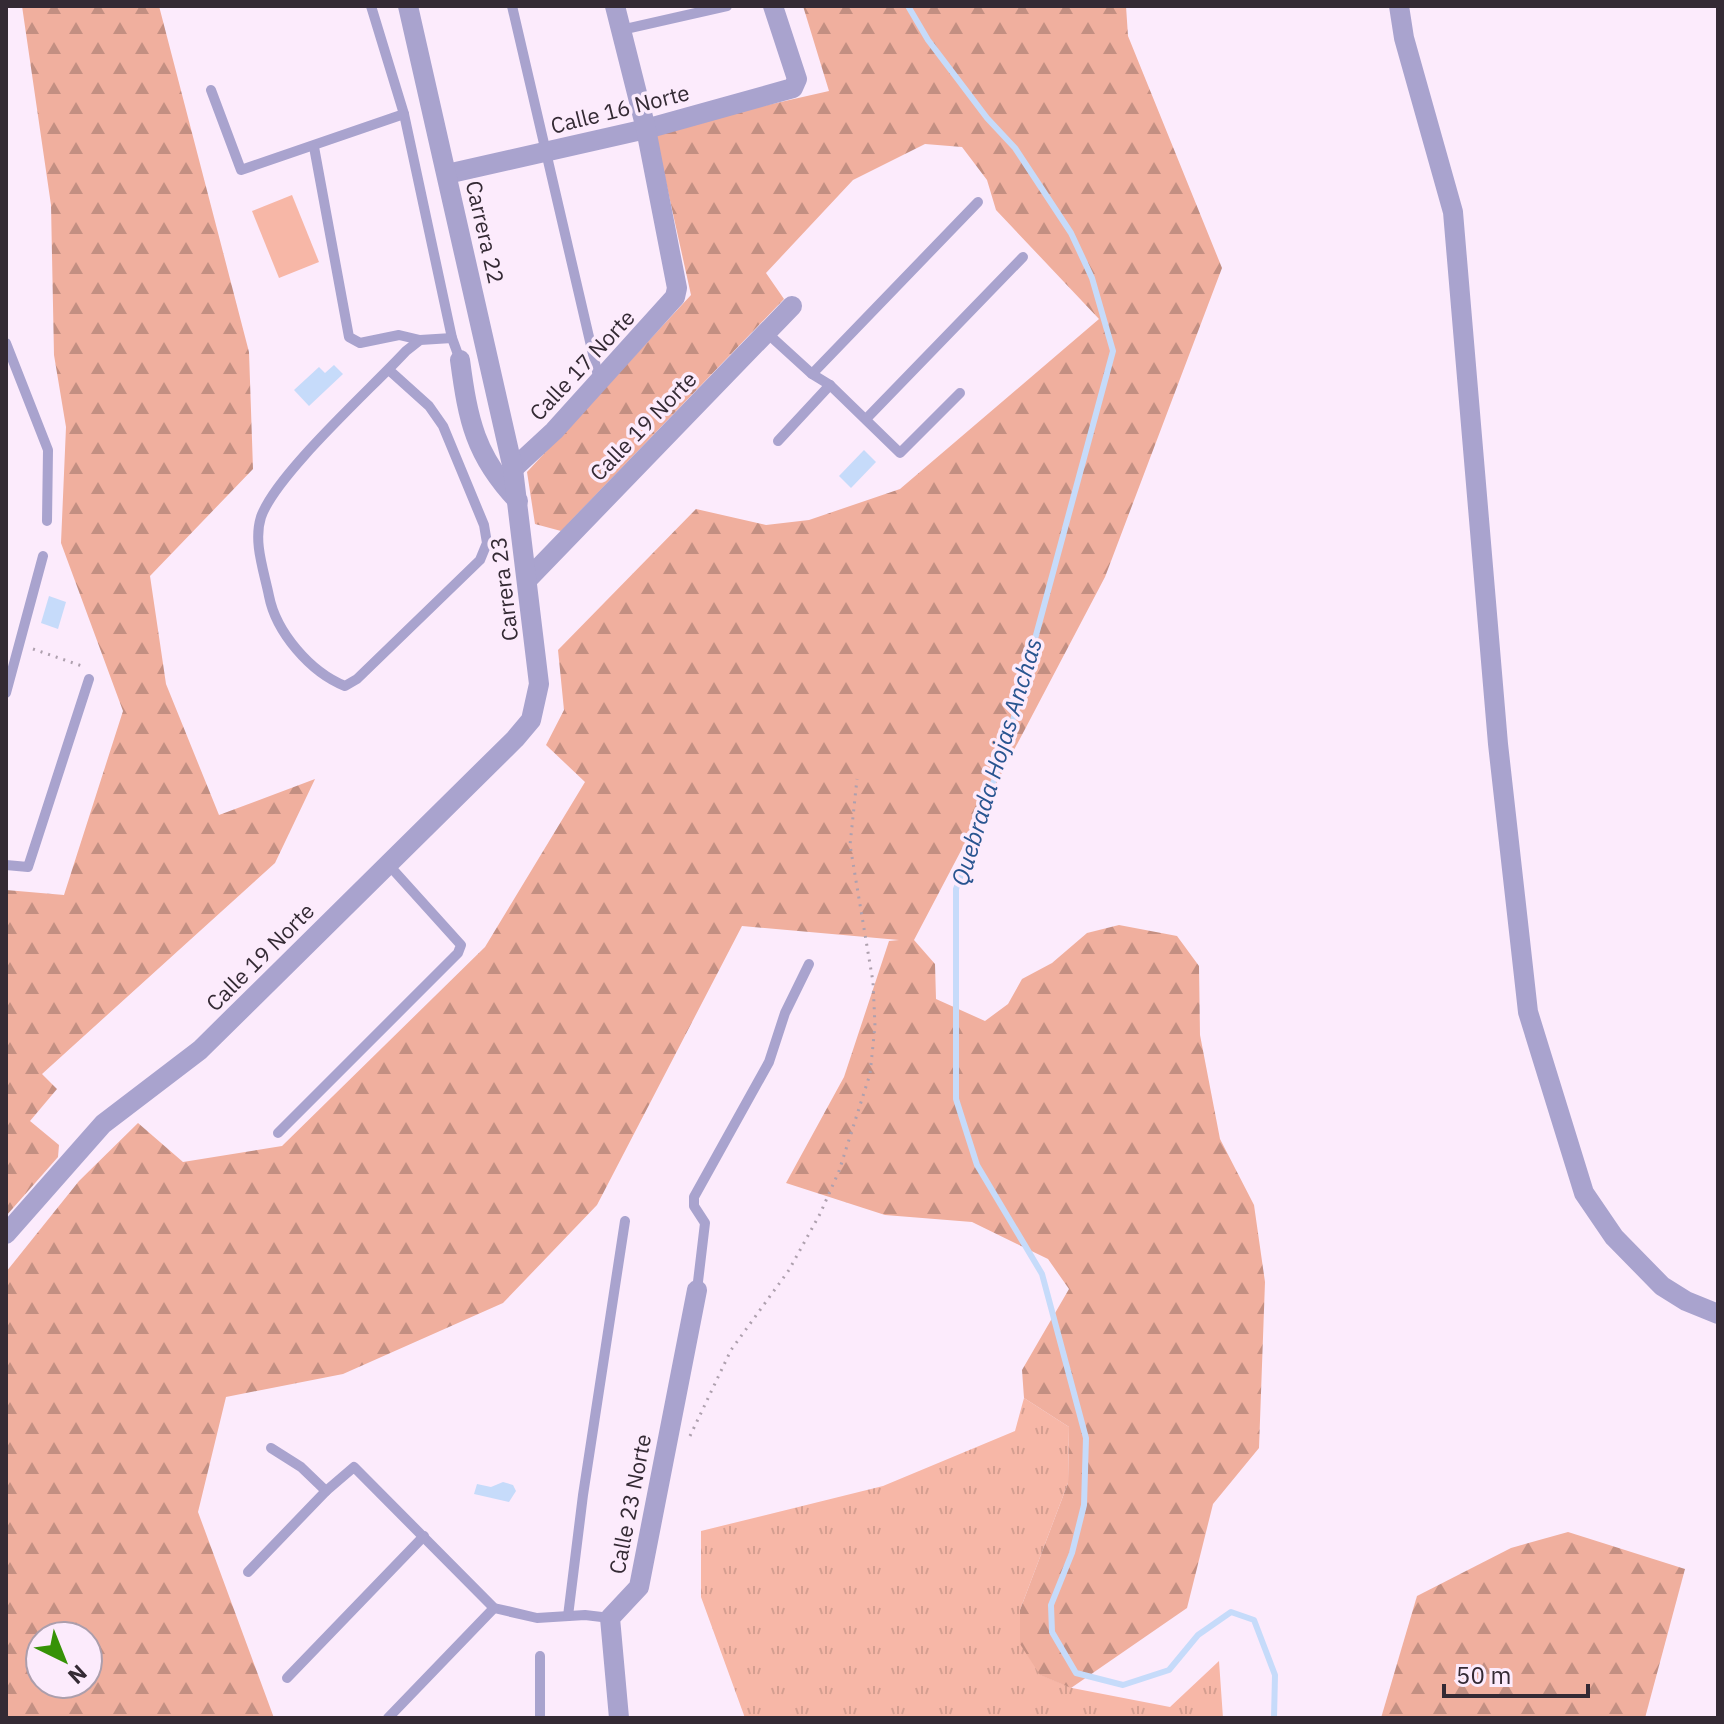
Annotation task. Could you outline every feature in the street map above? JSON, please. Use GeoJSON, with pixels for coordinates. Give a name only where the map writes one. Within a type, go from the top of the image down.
{"type":"FeatureCollection","features":[{"type":"Feature","properties":{"kind":"street","name":"Carrera 22"},"geometry":{"type":"LineString","coordinates":[[408,6],[513,469]]}},
{"type":"Feature","properties":{"kind":"street"},"geometry":{"type":"LineString","coordinates":[[615,6],[646,129]]}},
{"type":"Feature","properties":{"kind":"street","name":"Calle 16 Norte"},"geometry":{"type":"LineString","coordinates":[[447,174],[646,129],[793,88],[797,79],[773,6]]}},
{"type":"Feature","properties":{"kind":"street"},"geometry":{"type":"LineString","coordinates":[[1399,6],[1404,38],[1453,212],[1498,744],[1528,1012],[1584,1193],[1614,1237],[1662,1286],[1686,1301],[1718,1314]]}},
{"type":"Feature","properties":{"kind":"street","name":"Calle 17 Norte"},"geometry":{"type":"LineString","coordinates":[[513,469],[670,306],[677,288],[646,129]]}},
{"type":"Feature","properties":{"kind":"street","name":"Calle 19 Norte"},"geometry":{"type":"LineString","coordinates":[[528,579],[792,306]]}},
{"type":"Feature","properties":{"kind":"street"},"geometry":{"type":"LineString","coordinates":[[460,360],[467,414],[481,453],[495,477],[518,501]]}},
{"type":"Feature","properties":{"kind":"street","name":"Carrera 23"},"geometry":{"type":"LineString","coordinates":[[513,469],[537,656],[537,704]]}},
{"type":"Feature","properties":{"kind":"street","name":"Calle 19 Norte"},"geometry":{"type":"LineString","coordinates":[[6,1234],[103,1124],[200,1050],[515,739],[531,720],[537,704]]}},
{"type":"Feature","properties":{"kind":"street","name":"Calle 23 Norte"},"geometry":{"type":"LineString","coordinates":[[610,1618],[639,1587],[697,1290]]}},
{"type":"Feature","properties":{"kind":"street"},"geometry":{"type":"LineString","coordinates":[[610,1618],[619,1718]]}},
{"type":"Feature","properties":{"kind":"lane"},"geometry":{"type":"LineString","coordinates":[[371,6],[404,114],[452,338],[460,360]]}},
{"type":"Feature","properties":{"kind":"lane"},"geometry":{"type":"LineString","coordinates":[[512,6],[543,153],[599,380]]}},
{"type":"Feature","properties":{"kind":"lane"},"geometry":{"type":"LineString","coordinates":[[621,30],[727,6]]}},
{"type":"Feature","properties":{"kind":"lane"},"geometry":{"type":"LineString","coordinates":[[211,90],[241,170],[404,114]]}},
{"type":"Feature","properties":{"kind":"lane"},"geometry":{"type":"LineString","coordinates":[[314,147],[349,337],[360,343],[399,335],[420,340],[452,338]]}},
{"type":"Feature","properties":{"kind":"lane"},"geometry":{"type":"LineString","coordinates":[[812,374],[978,202]]}},
{"type":"Feature","properties":{"kind":"lane"},"geometry":{"type":"LineString","coordinates":[[866,419],[1023,257]]}},
{"type":"Feature","properties":{"kind":"lane"},"geometry":{"type":"LineString","coordinates":[[767,333],[812,374],[830,385],[900,453],[960,393]]}},
{"type":"Feature","properties":{"kind":"lane"},"geometry":{"type":"LineString","coordinates":[[389,370],[429,406],[443,426],[484,525],[487,543],[480,560],[345,686],[331,680],[278,625],[258,543],[261,519],[282,483],[389,370],[420,340]]}},
{"type":"Feature","properties":{"kind":"lane"},"geometry":{"type":"LineString","coordinates":[[6,343],[48,450],[47,521]]}},
{"type":"Feature","properties":{"kind":"lane"},"geometry":{"type":"LineString","coordinates":[[778,441],[830,385]]}},
{"type":"Feature","properties":{"kind":"lane"},"geometry":{"type":"LineString","coordinates":[[6,693],[43,556]]}},
{"type":"Feature","properties":{"kind":"lane"},"geometry":{"type":"LineString","coordinates":[[6,865],[28,867],[89,679]]}},
{"type":"Feature","properties":{"kind":"lane"},"geometry":{"type":"LineString","coordinates":[[278,1133],[458,953],[461,945],[387,863]]}},
{"type":"Feature","properties":{"kind":"lane"},"geometry":{"type":"LineString","coordinates":[[697,1290],[705,1223],[694,1206],[694,1197],[769,1062],[785,1013],[809,964]]}},
{"type":"Feature","properties":{"kind":"lane"},"geometry":{"type":"LineString","coordinates":[[568,1616],[583,1495],[625,1221]]}},
{"type":"Feature","properties":{"kind":"lane"},"geometry":{"type":"LineString","coordinates":[[271,1448],[301,1467],[326,1491]]}},
{"type":"Feature","properties":{"kind":"lane"},"geometry":{"type":"LineString","coordinates":[[248,1572],[348,1469],[359,1469],[494,1608],[537,1618],[610,1618]]}},
{"type":"Feature","properties":{"kind":"lane"},"geometry":{"type":"LineString","coordinates":[[287,1678],[424,1536]]}},
{"type":"Feature","properties":{"kind":"lane"},"geometry":{"type":"LineString","coordinates":[[388,1718],[494,1608]]}},
{"type":"Feature","properties":{"kind":"lane"},"geometry":{"type":"LineString","coordinates":[[540,1656],[540,1718]]}},
{"type":"Feature","properties":{"kind":"path"},"geometry":{"type":"LineString","coordinates":[[21,645],[85,667],[89,679]]}},
{"type":"Feature","properties":{"kind":"path"},"geometry":{"type":"LineString","coordinates":[[689,1438],[731,1350],[789,1270],[820,1214],[839,1171],[870,1074],[875,1026],[873,982],[850,845],[857,779]]}},
{"type":"Feature","properties":{"kind":"green space"},"geometry":{"type":"Polygon","coordinates":[[[22,6],[159,6],[249,352],[253,469],[150,576],[166,684],[219,815],[315,779],[275,863],[42,1074],[57,1089],[30,1121],[59,1145],[58,1157],[6,1216],[6,890],[64,895],[123,711],[61,543],[66,427],[54,355],[51,205],[22,6]]]}},
{"type":"Feature","properties":{"kind":"green space"},"geometry":{"type":"Polygon","coordinates":[[[803,6],[1126,6],[1128,36],[1222,268],[1105,577],[914,940],[935,964],[936,999],[985,1021],[1008,1004],[1022,979],[1052,963],[1087,933],[1119,925],[1177,936],[1199,966],[1200,1035],[1220,1139],[1254,1205],[1265,1282],[1259,1448],[1213,1504],[1187,1608],[1071,1688],[1040,1675],[1020,1644],[1020,1610],[1068,1483],[1069,1427],[1024,1398],[1022,1370],[1069,1289],[1048,1259],[972,1222],[885,1215],[786,1183],[844,1077],[889,941],[899,940],[742,926],[597,1205],[503,1303],[343,1374],[226,1397],[198,1512],[274,1718],[6,1718],[6,1272],[79,1181],[138,1123],[183,1162],[282,1146],[485,947],[585,782],[546,745],[564,710],[558,650],[696,509],[766,525],[809,520],[900,489],[1099,319],[996,210],[987,180],[962,147],[925,144],[853,180],[766,273],[784,299],[561,531],[535,524],[527,472],[691,295],[656,137],[662,129],[829,91],[803,6]]]}},
{"type":"Feature","properties":{"kind":"green space"},"geometry":{"type":"Polygon","coordinates":[[[292,195],[319,262],[279,278],[252,211],[292,195]]]}},
{"type":"Feature","properties":{"kind":"green space"},"geometry":{"type":"Polygon","coordinates":[[[1024,1398],[1069,1427],[1068,1483],[1020,1610],[1041,1675],[1072,1688],[1170,1707],[1219,1661],[1223,1718],[745,1718],[701,1597],[701,1531],[883,1486],[1015,1431],[1024,1398]]]}},
{"type":"Feature","properties":{"kind":"green space"},"geometry":{"type":"Polygon","coordinates":[[[1568,1532],[1685,1569],[1645,1718],[1381,1718],[1417,1596],[1511,1548],[1568,1532]]]}},
{"type":"Feature","properties":{"kind":"water"},"geometry":{"type":"Polygon","coordinates":[[[334,365],[343,374],[309,406],[294,390],[319,367],[325,373],[334,365]]]}},
{"type":"Feature","properties":{"kind":"water"},"geometry":{"type":"Polygon","coordinates":[[[864,450],[876,462],[851,488],[839,476],[864,450]]]}},
{"type":"Feature","properties":{"kind":"water"},"geometry":{"type":"Polygon","coordinates":[[[49,596],[66,602],[58,629],[41,623],[49,596]]]}},
{"type":"Feature","properties":{"kind":"water"},"geometry":{"type":"Polygon","coordinates":[[[503,1482],[513,1485],[516,1491],[509,1502],[474,1494],[477,1484],[491,1487],[503,1482]]]}},
{"type":"Feature","properties":{"kind":"waterway","name":"Quebrada Hojas Anchas"},"geometry":{"type":"LineString","coordinates":[[908,6],[928,40],[987,118],[1015,148],[1071,233],[1092,278],[1113,351],[1006,746],[956,889],[956,1099],[977,1165],[1042,1274],[1086,1438],[1084,1505],[1072,1553],[1051,1605],[1052,1632],[1076,1673],[1123,1685],[1169,1670],[1198,1635],[1231,1612],[1254,1620],[1275,1675],[1274,1718]]}}]}
